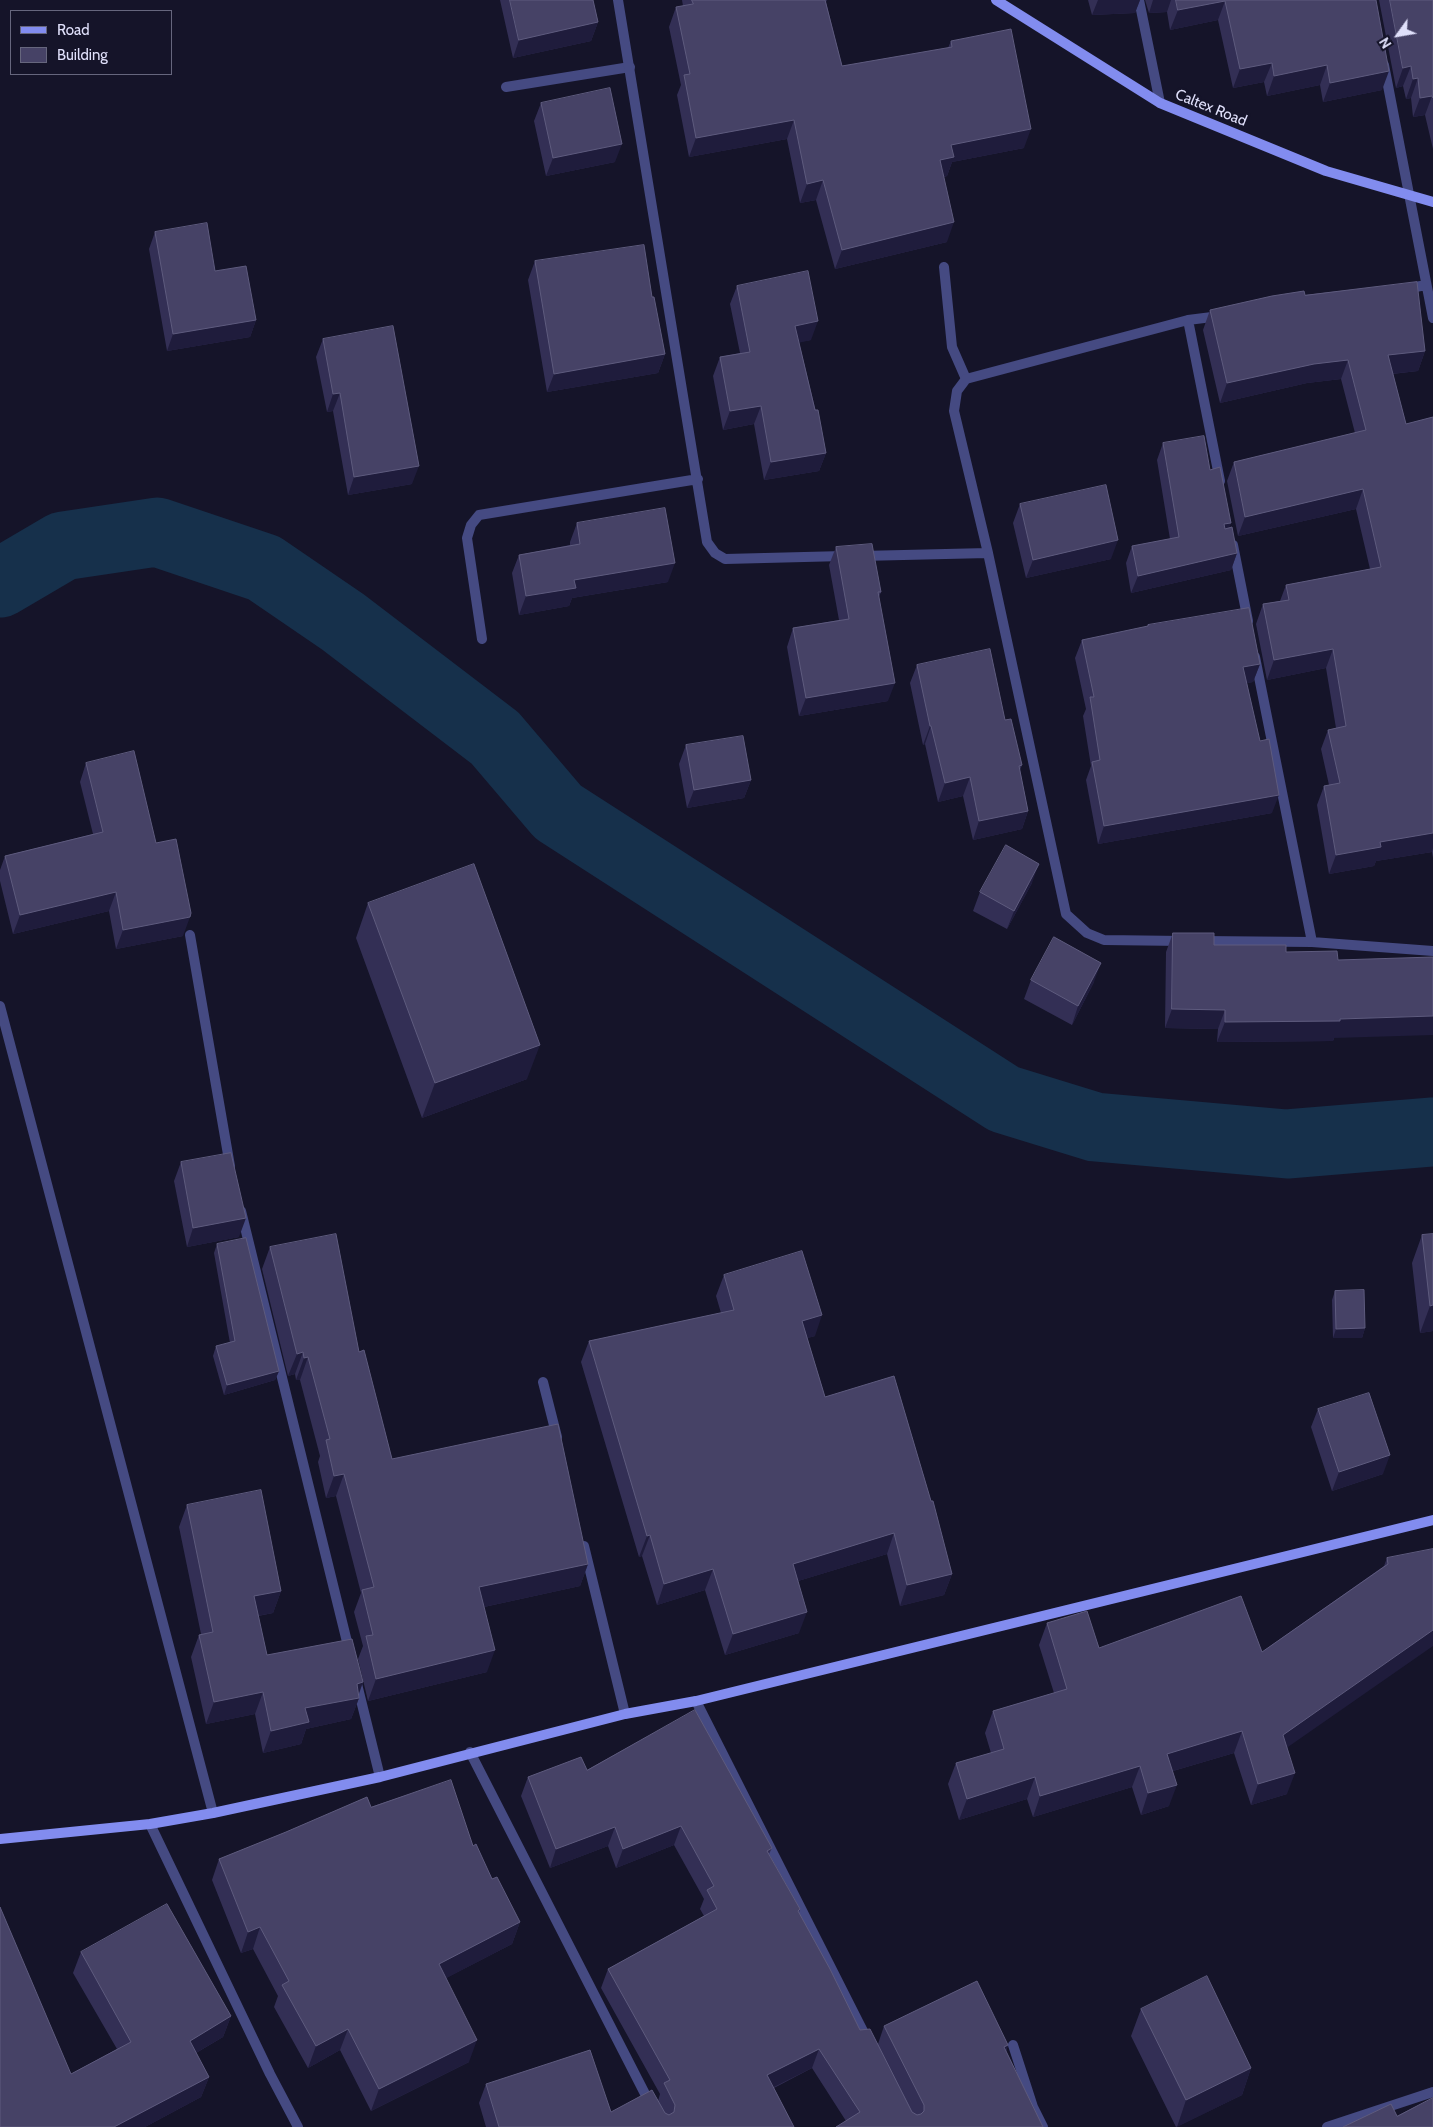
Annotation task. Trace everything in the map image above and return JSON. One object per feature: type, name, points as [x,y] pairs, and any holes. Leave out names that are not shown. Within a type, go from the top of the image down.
[{"type":"street","points":[[618,0],[707,542],[715,553],[725,559],[988,553]]},
{"type":"street","name":"Caltex Road","points":[[996,0],[1160,103],[1326,171],[1433,202]]},
{"type":"street","points":[[1139,0],[1160,103]]},
{"type":"street","points":[[1383,59],[1433,318]]},
{"type":"street","points":[[506,87],[630,67]]},
{"type":"street","points":[[944,266],[952,347],[966,379]]},
{"type":"street","points":[[1398,290],[1426,285]]},
{"type":"street","points":[[1226,315],[1188,320],[966,379],[957,391],[954,411],[988,553],[1066,914],[1087,933],[1104,940],[1312,942],[1433,951]]},
{"type":"street","points":[[1188,320],[1223,495]]},
{"type":"street","points":[[482,639],[467,538],[471,525],[479,515],[698,479]]},
{"type":"street","points":[[1231,534],[1250,631]]},
{"type":"street","points":[[1254,651],[1312,942]]},
{"type":"street","points":[[190,935],[232,1174]]},
{"type":"street","points":[[0,1006],[213,1813]]},
{"type":"street","points":[[239,1202],[380,1777]]},
{"type":"street","points":[[543,1382],[560,1450]]},
{"type":"street","points":[[0,1838],[150,1824],[213,1813],[380,1777],[470,1752],[625,1714],[696,1701],[1433,1520]]},
{"type":"street","points":[[581,1535],[625,1714]]},
{"type":"street","points":[[696,1701],[871,2047]]},
{"type":"street","points":[[470,1752],[662,2127]]},
{"type":"street","points":[[150,1824],[270,2074],[298,2127]]},
{"type":"street","points":[[1013,2045],[1033,2107],[1044,2127]]},
{"type":"street","points":[[1327,2127],[1433,2092]]},
{"type":"building","points":[[510,0],[593,0],[598,22],[519,40]]},
{"type":"building","points":[[692,0],[825,0],[842,66],[952,47],[951,41],[1011,29],[1031,129],[951,145],[954,157],[940,160],[954,222],[842,250],[823,180],[807,184],[794,120],[696,138],[684,75],[690,74],[676,7],[693,4]]},
{"type":"building","points":[[1176,0],[1376,0],[1389,71],[1330,83],[1327,65],[1274,76],[1272,63],[1240,69],[1225,1],[1178,10]]},
{"type":"building","points":[[1390,0],[1433,0],[1433,98],[1432,96],[1420,98],[1418,78],[1413,79],[1411,66],[1403,68]]},
{"type":"building","points":[[610,88],[622,144],[553,158],[541,103]]},
{"type":"building","points":[[207,223],[215,271],[246,266],[256,320],[173,334],[155,232]]},
{"type":"building","points":[[644,245],[652,297],[654,297],[665,354],[554,374],[535,261]]},
{"type":"building","points":[[808,271],[818,321],[795,326],[815,410],[818,410],[826,453],[771,462],[761,406],[730,411],[720,357],[750,352],[737,286]]},
{"type":"building","points":[[1417,282],[1425,351],[1388,355],[1406,424],[1433,417],[1433,833],[1380,842],[1381,847],[1336,855],[1324,786],[1340,783],[1328,730],[1346,726],[1333,649],[1274,660],[1263,604],[1289,600],[1286,585],[1381,567],[1363,489],[1245,517],[1234,462],[1366,430],[1348,360],[1314,364],[1227,383],[1210,310],[1304,291],[1305,295]]},
{"type":"building","points":[[393,326],[419,466],[354,477],[340,393],[333,394],[323,339]]},
{"type":"building","points":[[1204,436],[1210,470],[1220,467],[1231,523],[1224,524],[1225,529],[1232,527],[1237,553],[1138,576],[1132,546],[1179,537],[1163,443]]},
{"type":"building","points":[[1106,485],[1118,540],[1033,560],[1020,504]]},
{"type":"building","points":[[665,508],[675,563],[574,580],[576,588],[526,596],[519,555],[580,544],[577,523]]},
{"type":"building","points":[[872,544],[881,592],[878,592],[895,683],[806,698],[793,628],[849,619],[836,547]]},
{"type":"building","points":[[1249,608],[1260,664],[1243,667],[1260,741],[1269,739],[1279,795],[1104,826],[1092,762],[1100,760],[1090,697],[1094,697],[1082,640],[1148,625]]},
{"type":"building","points":[[990,649],[1005,720],[1011,719],[1022,765],[1019,766],[1028,811],[979,821],[970,777],[945,783],[917,665]]},
{"type":"building","points":[[743,736],[751,780],[694,790],[686,745]]},
{"type":"building","points":[[134,751],[156,843],[176,839],[191,913],[190,917],[123,930],[116,892],[20,915],[5,856],[103,832],[86,763]]},
{"type":"building","points":[[1006,845],[1039,864],[1014,911],[980,892]]},
{"type":"building","points":[[474,864],[540,1045],[435,1083],[368,903]]},
{"type":"building","points":[[1173,933],[1214,933],[1214,945],[1286,945],[1286,952],[1337,951],[1338,960],[1433,957],[1433,1016],[1340,1019],[1340,1021],[1225,1022],[1225,1010],[1172,1009]]},
{"type":"building","points":[[1054,937],[1101,963],[1078,1006],[1031,980]]},
{"type":"building","points":[[231,1153],[246,1218],[193,1228],[181,1162]]},
{"type":"building","points":[[336,1234],[359,1352],[364,1350],[392,1459],[558,1424],[588,1564],[479,1587],[495,1650],[376,1679],[366,1636],[373,1635],[362,1590],[374,1587],[344,1474],[334,1476],[326,1440],[330,1439],[308,1357],[304,1358],[303,1352],[297,1354],[270,1247]]},
{"type":"building","points":[[1433,1234],[1433,1305],[1430,1306],[1422,1235]]},
{"type":"building","points":[[246,1238],[279,1371],[227,1385],[216,1346],[235,1341],[217,1244]]},
{"type":"building","points":[[802,1251],[822,1315],[802,1321],[825,1397],[894,1376],[931,1501],[933,1501],[952,1574],[907,1585],[894,1533],[793,1564],[807,1612],[733,1634],[713,1569],[664,1584],[650,1535],[647,1536],[589,1341],[734,1310],[724,1275]]},
{"type":"building","points":[[1364,1290],[1365,1328],[1336,1329],[1335,1291]]},
{"type":"building","points":[[1369,1393],[1390,1455],[1339,1472],[1318,1409]]},
{"type":"building","points":[[261,1490],[281,1591],[254,1596],[267,1655],[352,1639],[363,1682],[357,1684],[359,1698],[305,1708],[309,1722],[271,1731],[263,1692],[214,1702],[199,1635],[213,1632],[187,1505]]},
{"type":"building","points":[[1433,1549],[1433,1630],[1283,1735],[1295,1773],[1258,1784],[1242,1731],[1167,1754],[1177,1785],[1148,1793],[1140,1766],[1040,1796],[1035,1777],[967,1799],[956,1763],[1004,1749],[993,1711],[1067,1689],[1047,1623],[1087,1611],[1099,1648],[1241,1596],[1262,1652],[1388,1564],[1387,1558]]},
{"type":"building","points":[[695,1710],[772,1848],[767,1851],[800,1909],[798,1911],[830,1969],[860,2030],[870,2029],[912,2112],[917,2115],[921,2114],[924,2111],[924,2105],[884,2026],[977,1981],[1008,2045],[1004,2047],[1043,2127],[836,2127],[860,2112],[819,2049],[767,2075],[794,2127],[499,2127],[486,2084],[590,2050],[611,2112],[652,2090],[665,2113],[669,2115],[674,2112],[675,2105],[664,2083],[670,2080],[608,1969],[717,1909],[707,1890],[714,1886],[681,1826],[623,1849],[615,1827],[556,1849],[528,1777],[581,1757],[587,1770]]},
{"type":"building","points":[[451,1780],[473,1846],[476,1844],[492,1879],[497,1877],[520,1922],[439,1964],[477,2040],[379,2089],[348,2029],[316,2046],[282,1985],[289,1981],[260,1927],[248,1932],[219,1859],[367,1797],[371,1807]]},
{"type":"building","points":[[167,1904],[231,2016],[190,2041],[209,2077],[114,2127],[0,2127],[0,1907],[71,2074],[131,2042],[81,1952]]},
{"type":"building","points":[[1207,1976],[1251,2068],[1186,2100],[1141,2009]]},
{"type":"building","points":[[1433,2098],[1433,2127],[1343,2127],[1391,2104],[1397,2116]]},
{"type":"waterway","points":[[0,583],[63,546],[157,532],[264,568],[343,622],[495,738],[558,812],[1004,1099],[1095,1127],[1287,1144],[1433,1132]]}]
